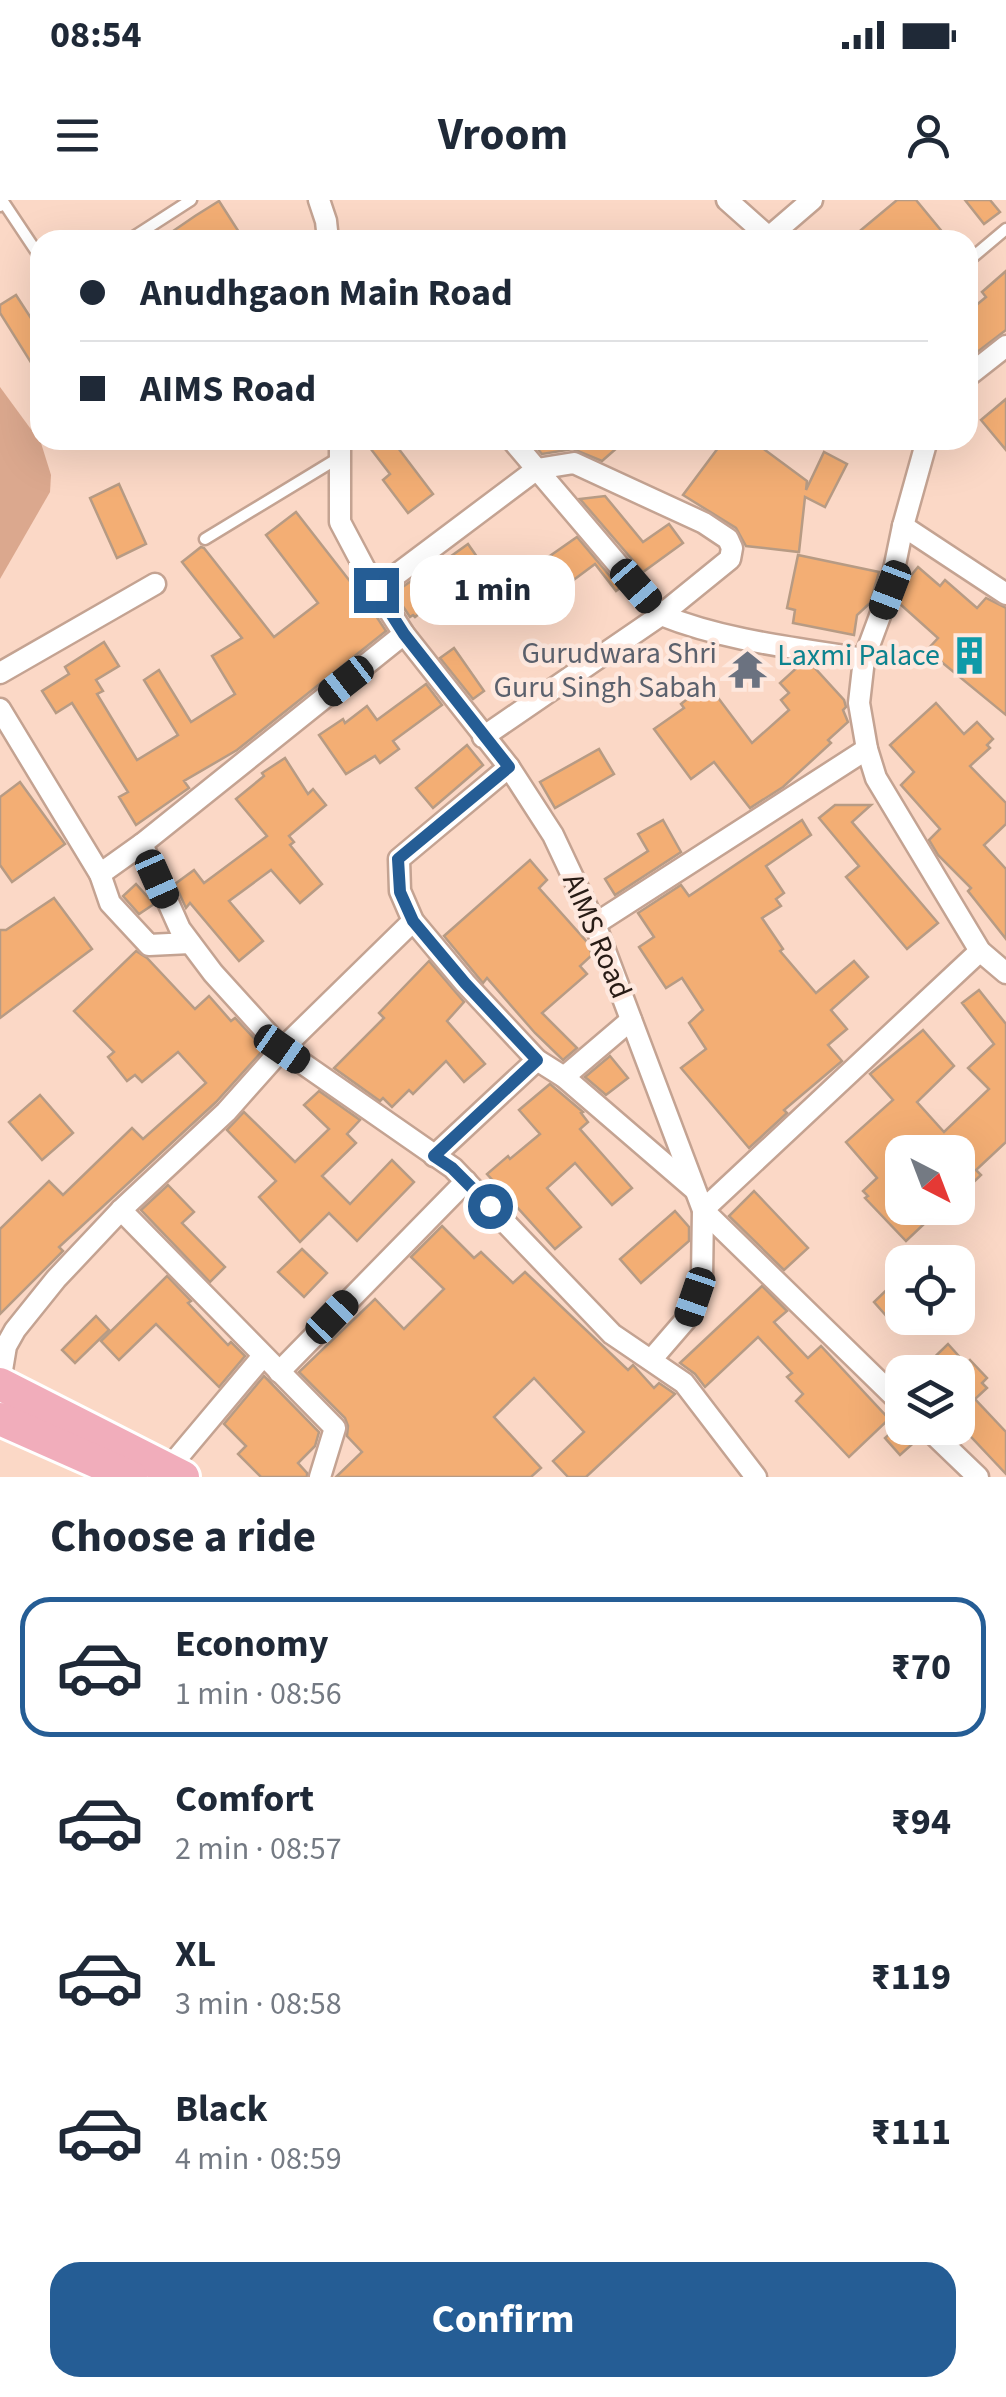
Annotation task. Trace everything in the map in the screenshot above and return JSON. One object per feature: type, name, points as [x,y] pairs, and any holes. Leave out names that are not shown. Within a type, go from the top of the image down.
[{"type":"main road","points":[[0,1383],[176,1473]]},
{"type":"main road","points":[[0,1419],[132,1477]]},
{"type":"street","points":[[319,200],[327,230]]},
{"type":"street","points":[[728,200],[761,230]]},
{"type":"street","points":[[779,230],[812,200]]},
{"type":"street","points":[[978,368],[1006,346]]},
{"type":"street","name":"AIMS Road","points":[[340,450],[340,522],[404,634],[509,767],[553,835],[595,924],[699,1200],[885,1387]]},
{"type":"street","points":[[521,450],[662,615],[693,628],[744,640],[864,660]]},
{"type":"street","points":[[924,450],[890,590],[864,660],[859,703],[866,749],[876,778],[980,951],[1006,973]]},
{"type":"street","points":[[376,590],[537,469],[574,464],[704,523],[728,539],[732,548],[730,559],[662,615],[483,737]]},
{"type":"street","points":[[903,526],[1006,594]]},
{"type":"street","points":[[0,673],[155,584]]},
{"type":"street","points":[[100,874],[404,634]]},
{"type":"street","points":[[0,709],[100,874],[110,903],[150,945],[190,943]]},
{"type":"street","points":[[595,924],[866,749]]},
{"type":"street","points":[[509,767],[398,859],[400,892],[413,921],[537,1060],[564,1077],[699,1200],[702,1278],[688,1316],[651,1360]]},
{"type":"street","points":[[142,844],[180,929],[213,973],[282,1049],[452,1168],[612,1334],[684,1383],[756,1477]]},
{"type":"street","points":[[0,1383],[6,1346],[56,1279],[120,1210],[226,1112],[282,1049],[413,921]]},
{"type":"street","points":[[699,1200],[980,951]]},
{"type":"street","points":[[564,1077],[631,1020]]},
{"type":"street","points":[[434,1156],[537,1060]]},
{"type":"street","points":[[279,1372],[466,1181]]},
{"type":"street","points":[[120,1210],[335,1428],[320,1477]]},
{"type":"street","points":[[176,1473],[263,1356]]},
{"type":"street","points":[[945,1445],[978,1477]]},
{"type":"lane","points":[[144,230],[190,200]]},
{"type":"lane","points":[[2,203],[30,243]]},
{"type":"lane","points":[[978,253],[1006,229]]},
{"type":"lane","points":[[206,539],[339,450]]},
{"type":"shaded area","points":[[0,387],[30,428],[30,450],[43,450],[51,475],[50,492],[0,579]]},
{"type":"building","points":[[897,200],[916,200],[941,230],[861,230]]},
{"type":"building","points":[[965,200],[990,200],[1000,212],[984,224]]},
{"type":"building","points":[[219,201],[238,230],[175,230]]},
{"type":"building","points":[[1006,271],[1006,330],[978,351],[978,304],[986,297],[982,292]]},
{"type":"building","points":[[16,295],[30,317],[30,361],[0,313],[0,305]]},
{"type":"building","points":[[1006,399],[1006,450],[981,420]]},
{"type":"building","points":[[372,450],[400,450],[433,494],[408,513],[383,480],[390,474]]},
{"type":"building","points":[[575,450],[615,450],[602,461]]},
{"type":"building","points":[[717,450],[765,450],[807,481],[806,490],[824,452],[847,464],[825,507],[805,497],[799,552],[746,546],[736,528],[683,495]]},
{"type":"building","points":[[119,484],[146,544],[117,558],[90,498]]},
{"type":"building","points":[[605,496],[643,542],[669,524],[683,543],[643,572],[580,499]]},
{"type":"building","points":[[296,512],[386,631],[237,750],[184,781],[189,788],[136,825],[119,797],[128,792],[72,703],[56,713],[42,691],[69,674],[65,667],[104,642],[119,666],[96,680],[103,691],[97,694],[137,760],[178,735],[144,680],[159,670],[191,722],[235,694],[212,656],[242,638],[182,562],[204,548],[274,637],[318,603],[266,535]]},
{"type":"building","points":[[577,537],[620,588],[616,591],[595,564],[544,602],[524,574]]},
{"type":"building","points":[[468,544],[482,564],[410,617],[394,593]]},
{"type":"building","points":[[798,555],[879,572],[870,603],[857,615],[854,635],[793,623],[795,610],[787,608]]},
{"type":"building","name":"Laxmi Palace","points":[[918,567],[940,586],[945,580],[977,608],[986,598],[1006,608],[1006,715],[927,650],[938,638],[899,603],[906,578]]},
{"type":"building","points":[[454,648],[484,691],[473,699],[440,658]]},
{"type":"building","points":[[802,663],[812,665],[844,700],[848,722],[783,787],[750,808],[714,762],[691,779],[654,729],[684,708],[681,704],[707,683],[752,743],[789,710],[781,700],[789,693],[780,683]]},
{"type":"building","points":[[426,684],[442,705],[393,741],[399,749],[380,763],[375,756],[346,774],[319,735],[343,719],[345,723],[367,706],[377,720]]},
{"type":"building","points":[[936,703],[964,734],[977,722],[993,739],[987,745],[990,748],[970,766],[1006,803],[1006,824],[984,845],[1006,869],[1006,939],[968,891],[971,888],[938,855],[929,840],[940,829],[901,785],[914,772],[890,745]]},
{"type":"building","points":[[467,745],[483,765],[433,808],[416,788]]},
{"type":"building","points":[[599,749],[614,774],[555,808],[540,782]]},
{"type":"building","points":[[285,758],[308,794],[313,789],[326,805],[289,836],[294,842],[290,845],[322,884],[300,903],[271,870],[229,901],[263,941],[239,961],[190,903],[186,908],[175,884],[194,870],[204,883],[267,836],[236,799],[264,776],[262,773]]},
{"type":"building","points":[[20,782],[65,844],[12,882],[0,865],[0,797]]},
{"type":"building","points":[[835,805],[871,805],[852,822],[938,923],[907,949],[846,877],[859,866],[819,818]]},
{"type":"building","points":[[663,820],[681,852],[615,895],[605,879],[648,851],[638,834]]},
{"type":"building","points":[[802,820],[811,835],[766,866],[784,893],[776,899],[781,906],[762,918],[783,949],[780,951],[816,993],[854,961],[868,977],[831,1010],[847,1029],[828,1045],[842,1061],[784,1110],[787,1113],[749,1148],[681,1068],[706,1049],[689,1023],[703,1010],[682,978],[666,988],[639,947],[654,937],[638,913],[681,885],[689,896]]},
{"type":"building","points":[[530,860],[547,880],[539,888],[587,942],[592,955],[580,966],[587,974],[542,1013],[577,1048],[563,1060],[487,978],[483,983],[444,936]]},
{"type":"building","points":[[136,884],[154,904],[139,914],[123,896]]},
{"type":"building","points":[[54,898],[92,949],[0,1018],[0,930],[6,930]]},
{"type":"building","points":[[136,951],[195,1009],[209,996],[264,1049],[216,1102],[59,1247],[63,1251],[0,1314],[0,1229],[49,1181],[63,1195],[132,1128],[143,1139],[206,1083],[178,1052],[142,1082],[135,1075],[127,1081],[108,1057],[114,1052],[74,1011]]},
{"type":"building","points":[[429,961],[464,1002],[447,1021],[485,1064],[464,1082],[446,1061],[413,1094],[409,1090],[392,1107],[334,1068],[384,1018],[379,1013]]},
{"type":"building","points":[[979,990],[1006,1024],[1006,1142],[976,1170],[981,1175],[975,1181],[975,1135],[885,1135],[885,1219],[863,1191],[877,1178],[846,1142],[893,1100],[870,1074],[923,1030],[954,1066],[917,1102],[944,1132],[989,1089],[968,1068],[994,1044],[962,1003]]},
{"type":"building","points":[[610,1056],[628,1078],[606,1095],[585,1077]]},
{"type":"building","points":[[550,1084],[583,1112],[588,1122],[580,1129],[632,1188],[612,1205],[575,1163],[547,1188],[581,1227],[555,1249],[487,1174],[540,1134],[519,1110]]},
{"type":"building","points":[[319,1091],[360,1120],[347,1134],[356,1143],[322,1176],[350,1204],[392,1160],[414,1182],[357,1241],[329,1213],[300,1242],[259,1197],[276,1181],[227,1130],[244,1112],[295,1162],[329,1129],[304,1105]]},
{"type":"building","points":[[40,1095],[73,1133],[42,1160],[9,1122]]},
{"type":"building","points":[[168,1185],[194,1212],[182,1223],[225,1267],[210,1282],[141,1210]]},
{"type":"building","points":[[754,1191],[808,1248],[784,1270],[729,1216]]},
{"type":"building","points":[[675,1211],[689,1227],[689,1241],[641,1283],[620,1259]]},
{"type":"building","points":[[891,1225],[923,1225],[906,1241]]},
{"type":"building","points":[[442,1226],[474,1258],[481,1252],[513,1283],[525,1272],[628,1370],[633,1365],[654,1388],[659,1383],[675,1394],[586,1477],[568,1477],[553,1461],[584,1432],[534,1378],[494,1417],[541,1468],[531,1477],[336,1477],[362,1452],[347,1436],[345,1418],[299,1372],[375,1299],[404,1329],[444,1289],[411,1257]]},
{"type":"building","points":[[302,1249],[327,1273],[304,1297],[278,1272]]},
{"type":"building","points":[[167,1276],[228,1345],[231,1342],[245,1356],[219,1387],[156,1324],[119,1360],[101,1341]]},
{"type":"building","points":[[762,1286],[787,1311],[774,1322],[808,1358],[821,1346],[885,1415],[885,1423],[849,1457],[796,1401],[803,1394],[787,1377],[792,1373],[758,1337],[705,1387],[680,1363]]},
{"type":"building","points":[[885,1291],[885,1314],[874,1302]]},
{"type":"building","points":[[96,1316],[109,1330],[75,1363],[62,1350]]},
{"type":"building","points":[[948,1344],[958,1355],[937,1355]]},
{"type":"building","points":[[975,1365],[987,1378],[982,1383],[987,1388],[975,1399]]},
{"type":"building","points":[[264,1376],[319,1432],[315,1446],[298,1463],[307,1477],[261,1477],[238,1454],[246,1446],[224,1424]]},
{"type":"building","points":[[975,1399],[1006,1432],[1006,1474],[975,1441]]},
{"type":"building","points":[[891,1445],[911,1445],[900,1455]]},
{"type":"place","name":"Laxmi Palace","points":[[970,655]]},
{"type":"place","name":"Gurudwara Shri Guru Singh Sabah","points":[[747,670]]},
{"type":"route","points":[[376,590],[404,634],[509,767],[398,859],[400,892],[413,921],[537,1060],[434,1156],[452,1168],[490,1206]]}]
